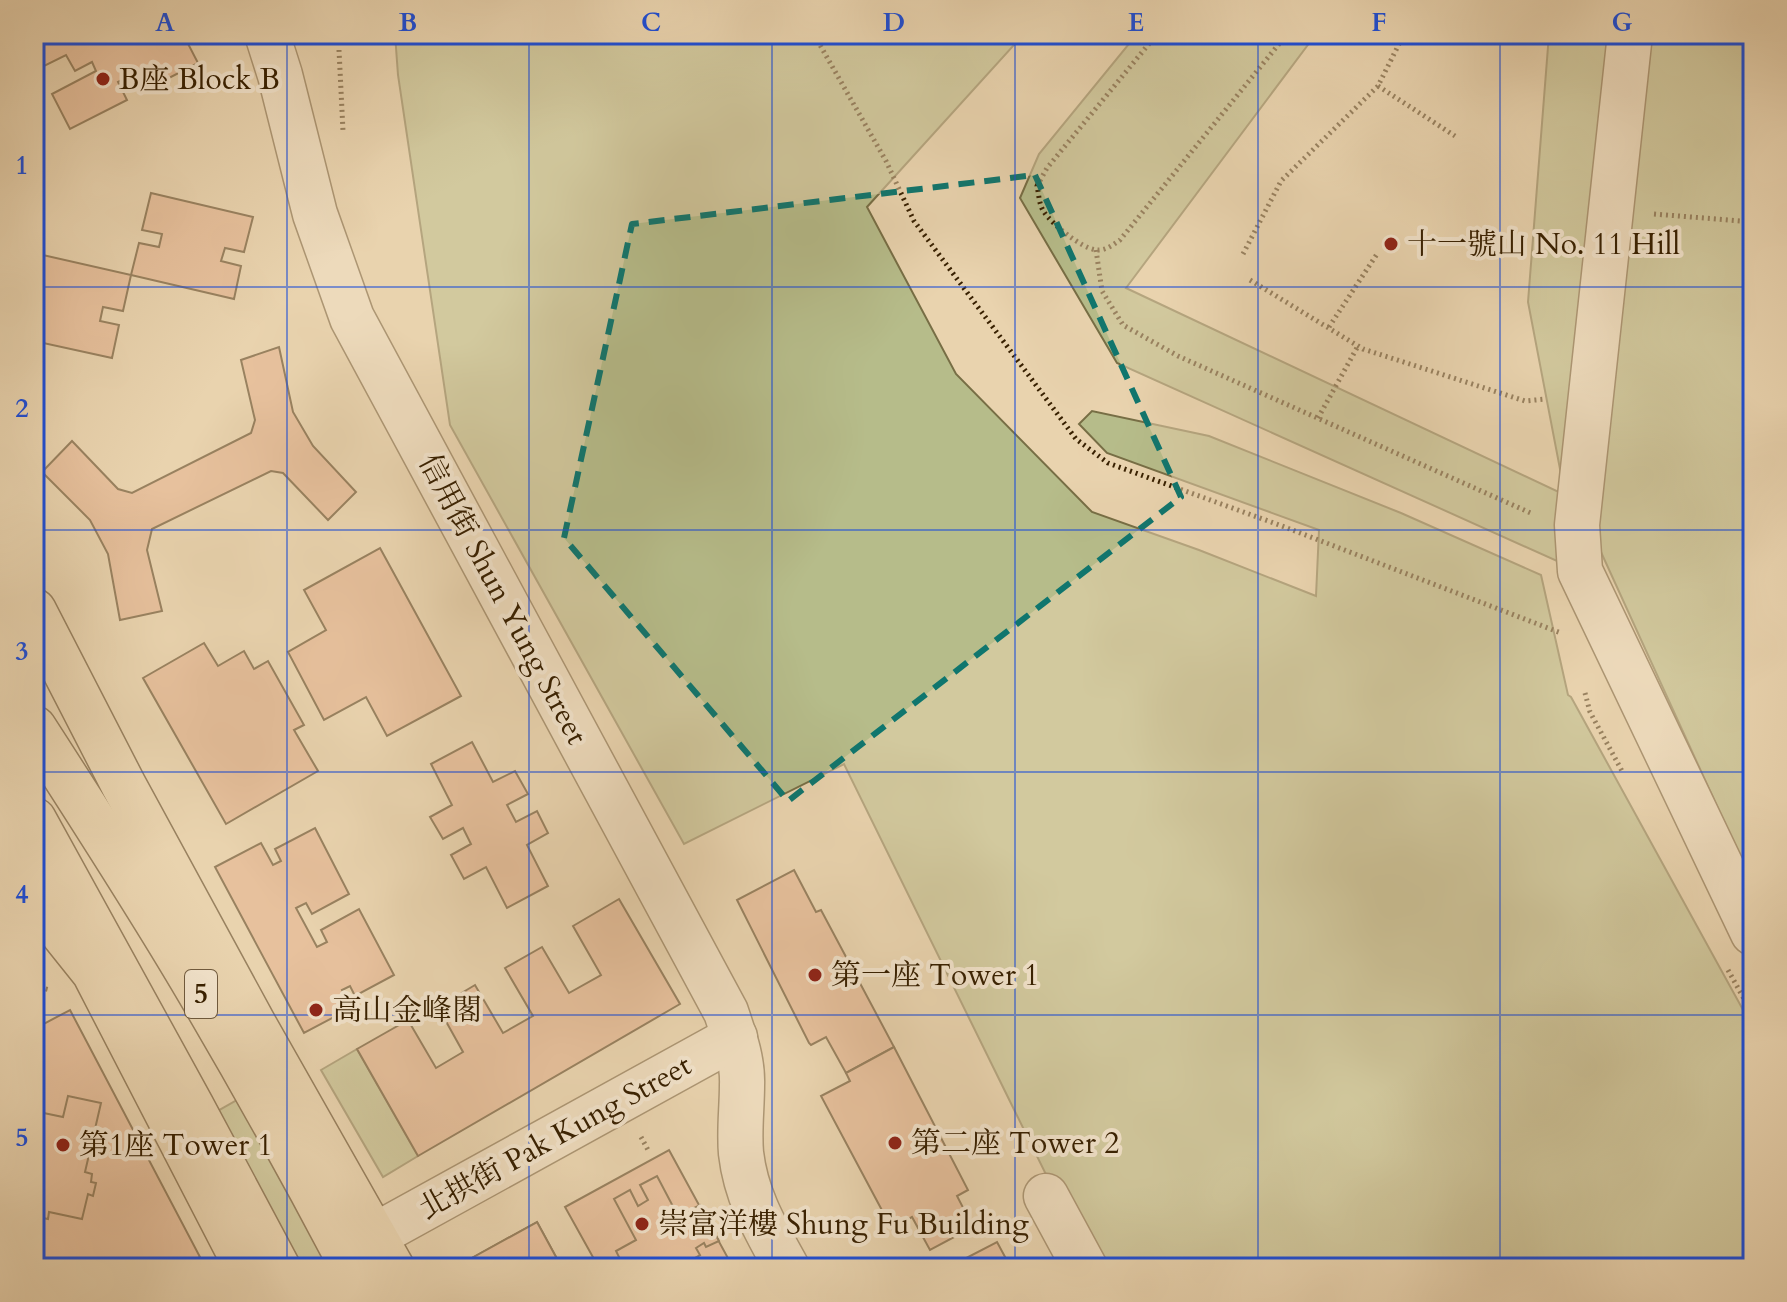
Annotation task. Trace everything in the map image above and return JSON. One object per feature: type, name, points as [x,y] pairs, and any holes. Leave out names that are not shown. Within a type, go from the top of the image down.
[{"type":"main road","points":[[34,611],[373,1257]]},
{"type":"main road","name":"5","points":[[34,728],[197,987],[300,1169],[373,1257]]},
{"type":"main road","name":"5","points":[[34,820],[278,1268]]},
{"type":"main road","points":[[34,897],[94,972],[247,1268]]},
{"type":"street","name":"信用街 Shun Yung Street","points":[[267,34],[315,214],[352,318],[726,1012],[735,1037],[742,1082],[742,1155],[753,1206],[787,1268]]},
{"type":"street","points":[[1630,34],[1577,525],[1580,571],[1753,933]]},
{"type":"street","name":"北拱街 Pak Kung Street","points":[[373,1257],[735,1037]]},
{"type":"street","points":[[1046,1196],[1085,1268]]},
{"type":"path","points":[[817,34],[820,45],[886,161],[914,221],[1076,439],[1108,463],[1569,635]]},
{"type":"path","points":[[1157,34],[1047,168],[1037,186],[1041,209],[1057,227],[1096,250],[1120,240],[1287,34]]},
{"type":"path","points":[[1243,254],[1281,181],[1378,86],[1404,34]]},
{"type":"path","points":[[1378,86],[1455,136]]},
{"type":"path","points":[[1611,210],[1753,222]]},
{"type":"path","points":[[1096,250],[1102,291],[1123,325],[1178,356],[1542,518]]},
{"type":"path","points":[[1329,327],[1377,254]]},
{"type":"path","points":[[1250,280],[1358,346],[1525,401],[1553,398]]},
{"type":"path","points":[[1317,418],[1358,346]]},
{"type":"highlighted area","points":[[1035,175],[1181,497],[788,801],[564,538],[632,224]]},
{"type":"green space","points":[[395,34],[1024,34],[867,207],[956,374],[1092,512],[1316,596],[1319,530],[1107,453],[1079,424],[1092,411],[1209,436],[1401,513],[1541,575],[1568,695],[1753,1028],[1753,1268],[1092,1268],[844,764],[684,844],[450,425],[398,75]]},
{"type":"green space","points":[[1137,34],[1316,34],[1126,288],[1565,495],[1528,302],[1549,34],[1621,34],[1566,495],[1569,497],[1557,545],[1557,561],[1117,363],[1020,198],[1039,154]]},
{"type":"green space","points":[[1650,34],[1753,34],[1753,885],[1590,528]]},
{"type":"green space","points":[[357,1049],[418,1156],[383,1177],[321,1070]]},
{"type":"green space","points":[[253,1091],[348,1268],[300,1268],[216,1112]]},
{"type":"building","name":"B座 Block B","points":[[34,34],[126,34],[127,37],[147,34],[151,43],[169,34],[183,34],[198,63],[140,93],[131,75],[118,82],[127,100],[70,129],[52,94],[96,71],[92,62],[75,71],[66,55],[34,71]]},
{"type":"building","points":[[151,193],[253,217],[244,252],[225,248],[221,261],[241,266],[234,299],[131,275],[139,243],[159,247],[162,234],[142,230]]},
{"type":"building","points":[[34,253],[131,275],[123,311],[103,307],[100,321],[119,325],[112,358],[34,341],[34,306],[37,306],[41,294],[34,292]]},
{"type":"building","points":[[279,347],[293,412],[313,446],[356,492],[328,520],[283,473],[271,471],[152,529],[147,550],[162,611],[120,620],[108,554],[90,520],[42,472],[72,441],[118,489],[132,493],[251,433],[255,420],[241,360]]},
{"type":"building","points":[[380,548],[461,696],[387,736],[366,697],[324,720],[288,652],[326,630],[304,590]]},
{"type":"building","points":[[204,643],[218,666],[244,651],[254,669],[268,661],[304,725],[294,730],[318,771],[226,824],[143,678]]},
{"type":"building","points":[[472,742],[493,782],[515,771],[528,794],[507,805],[516,822],[537,811],[548,833],[527,845],[548,886],[507,908],[486,867],[464,879],[451,855],[471,844],[463,828],[443,839],[430,817],[452,805],[431,764]]},
{"type":"building","points":[[315,828],[349,894],[312,914],[306,903],[296,908],[317,947],[327,942],[321,930],[359,909],[394,975],[355,996],[350,986],[342,990],[351,1008],[304,1033],[215,867],[261,843],[273,865],[281,861],[275,849]]},
{"type":"building","name":"第一座 Tower 1","points":[[794,870],[816,912],[821,910],[894,1047],[846,1073],[826,1037],[811,1045],[809,1043],[737,900]]},
{"type":"building","points":[[619,899],[680,1004],[418,1156],[357,1049],[408,1020],[436,1068],[463,1052],[438,1007],[475,985],[503,1033],[533,1016],[505,968],[542,947],[569,993],[601,975],[573,926]]},
{"type":"building","points":[[70,1010],[200,1257],[178,1268],[34,1268],[34,1029]]},
{"type":"building","name":"第二座 Tower 2","points":[[894,1047],[968,1190],[957,1196],[973,1227],[930,1250],[912,1217],[892,1229],[821,1096],[850,1081],[846,1073]]},
{"type":"building","name":"第1座 Tower 1","points":[[68,1096],[101,1103],[85,1172],[92,1174],[91,1182],[96,1183],[93,1196],[88,1194],[82,1219],[49,1212],[48,1219],[38,1217],[34,1222],[34,1111],[63,1117]]},
{"type":"building","name":"崇富洋樓 Shung Fu Building","points":[[669,1150],[729,1260],[713,1268],[599,1268],[565,1207]]},
{"type":"building","points":[[657,1176],[678,1216],[700,1205],[719,1241],[706,1247],[704,1243],[696,1248],[700,1255],[677,1268],[613,1268],[622,1263],[616,1251],[636,1240],[614,1199],[630,1190],[638,1206],[648,1200],[640,1185]]},
{"type":"building","points":[[537,1222],[562,1268],[464,1268],[461,1264]]},
{"type":"building","points":[[537,1222],[562,1268],[454,1268],[461,1264]]},
{"type":"building","points":[[997,1242],[1011,1268],[947,1268]]},
{"type":"place","name":"B座 Block B","points":[[103,79]]},
{"type":"place","name":"十一號山 No. 11 Hill","points":[[1391,244]]},
{"type":"place","name":"第一座 Tower 1","points":[[815,975]]},
{"type":"place","name":"高山金峰閣","points":[[316,1010]]},
{"type":"place","name":"第二座 Tower 2","points":[[895,1143]]},
{"type":"place","name":"第1座 Tower 1","points":[[63,1145]]},
{"type":"place","name":"崇富洋樓 Shung Fu Building","points":[[642,1224]]}]
